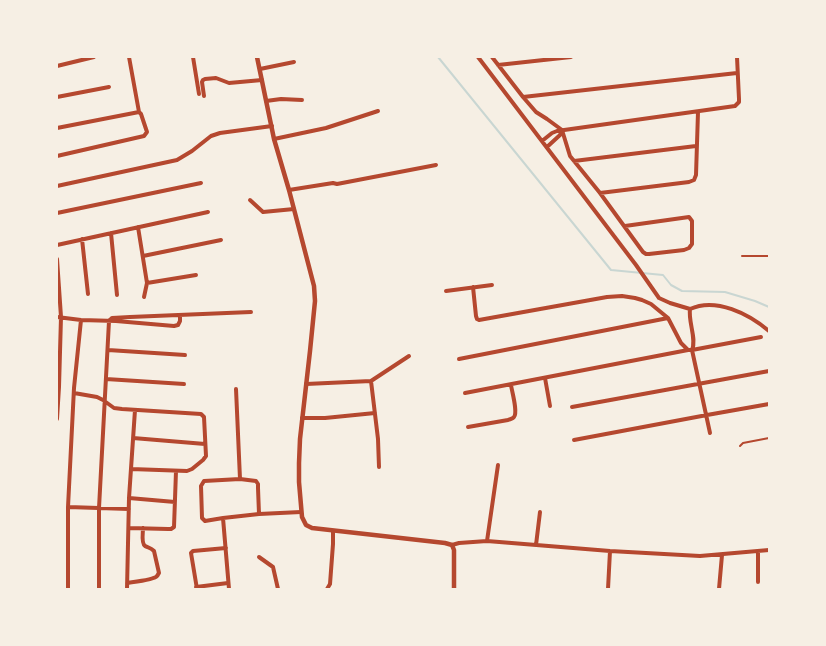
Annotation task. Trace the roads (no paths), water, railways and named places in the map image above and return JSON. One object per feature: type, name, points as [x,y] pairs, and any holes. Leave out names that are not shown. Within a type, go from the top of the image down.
[{"type":"street","points":[[57,66],[94,57]]},
{"type":"street","points":[[57,156],[144,136],[147,134],[147,130],[139,112],[129,57]]},
{"type":"street","points":[[193,57],[199,94]]},
{"type":"street","points":[[257,57],[274,139],[314,286],[315,301],[302,418],[299,463],[301,512],[304,521],[309,527],[452,545],[487,541],[610,551],[700,556],[769,550]]},
{"type":"street","points":[[478,57],[636,265],[659,298],[670,304],[690,310],[698,307],[727,307],[745,315],[769,331]]},
{"type":"street","points":[[492,57],[536,112],[562,130],[570,156],[600,193],[643,252],[646,254],[652,254],[684,250],[689,248],[692,244],[692,221],[691,218],[687,216],[625,226]]},
{"type":"street","points":[[498,65],[571,57]]},
{"type":"street","points":[[542,141],[552,133],[562,130],[698,112],[737,105],[739,99],[737,57]]},
{"type":"street","points":[[260,69],[294,62]]},
{"type":"street","points":[[523,97],[737,73]]},
{"type":"street","points":[[204,96],[202,82],[205,79],[216,78],[229,83],[262,80]]},
{"type":"street","points":[[57,97],[109,87]]},
{"type":"street","points":[[266,101],[281,98],[302,100]]},
{"type":"street","points":[[274,139],[326,128],[378,111]]},
{"type":"street","points":[[57,128],[139,112]]},
{"type":"street","points":[[600,193],[689,182],[694,180],[696,175],[698,112]]},
{"type":"street","points":[[57,186],[177,160],[192,151],[210,136],[220,133],[272,126]]},
{"type":"street","points":[[547,147],[560,135],[562,130]]},
{"type":"street","points":[[574,161],[696,146]]},
{"type":"street","points":[[289,190],[332,183],[337,184],[436,165]]},
{"type":"street","points":[[57,213],[201,183]]},
{"type":"street","points":[[250,200],[263,212],[294,209]]},
{"type":"street","points":[[57,245],[208,212]]},
{"type":"street","points":[[138,227],[147,282],[144,297]]},
{"type":"street","points":[[111,232],[117,295]]},
{"type":"street","points":[[82,239],[88,294]]},
{"type":"street","points":[[143,256],[221,240]]},
{"type":"street","points":[[57,259],[60,387],[57,419]]},
{"type":"street","points":[[147,282],[196,274]]},
{"type":"street","points":[[446,291],[492,285]]},
{"type":"street","points":[[473,287],[476,316],[479,320],[607,297],[622,296],[642,300],[651,304],[668,318],[680,343],[690,350],[710,433]]},
{"type":"street","points":[[690,310],[690,321],[694,344],[690,350]]},
{"type":"street","points":[[109,321],[116,318],[251,312]]},
{"type":"street","points":[[59,317],[80,320],[176,325],[180,321],[180,315]]},
{"type":"street","points":[[459,359],[668,318]]},
{"type":"street","points":[[68,589],[68,507],[74,393],[80,320]]},
{"type":"street","points":[[99,589],[99,508],[109,321]]},
{"type":"street","points":[[465,393],[761,337]]},
{"type":"street","points":[[108,350],[185,355]]},
{"type":"street","points":[[306,384],[371,381],[409,356]]},
{"type":"street","points":[[572,407],[769,371]]},
{"type":"street","points":[[544,378],[550,406]]},
{"type":"street","points":[[106,379],[184,384]]},
{"type":"street","points":[[371,381],[378,440],[379,467]]},
{"type":"street","points":[[468,427],[508,420],[514,416],[516,411],[511,385]]},
{"type":"street","points":[[236,389],[240,479]]},
{"type":"street","points":[[74,393],[97,397],[114,408],[202,415],[205,418],[206,456],[189,471],[131,469]]},
{"type":"street","points":[[574,440],[769,404]]},
{"type":"street","points":[[127,589],[129,498],[135,410]]},
{"type":"street","points":[[302,418],[325,418],[375,413]]},
{"type":"street","points":[[133,438],[205,444]]},
{"type":"street","points":[[487,541],[498,465]]},
{"type":"street","points":[[129,528],[173,528],[176,471]]},
{"type":"street","points":[[259,514],[257,482],[240,479],[206,480],[201,484],[201,516],[205,521],[259,514],[301,512]]},
{"type":"street","points":[[129,498],[175,502]]},
{"type":"street","points":[[68,507],[129,510]]},
{"type":"street","points":[[536,545],[540,512]]},
{"type":"street","points":[[224,518],[229,589]]},
{"type":"street","points":[[127,583],[152,578],[157,576],[159,573],[154,551],[152,548],[143,544],[143,528]]},
{"type":"street","points":[[327,589],[330,584],[333,531]]},
{"type":"street","points":[[452,545],[454,550],[454,589]]},
{"type":"street","points":[[226,548],[193,551],[192,553],[196,588],[228,583]]},
{"type":"street","points":[[608,589],[610,551]]},
{"type":"street","points":[[758,552],[758,582]]},
{"type":"street","points":[[719,589],[722,555]]},
{"type":"street","points":[[258,557],[273,567],[278,589]]},
{"type":"lane","points":[[742,256],[769,256]]},
{"type":"lane","points":[[740,446],[743,443],[769,438]]},
{"type":"waterway","points":[[438,57],[611,270],[663,275],[671,285],[682,291],[725,292],[769,307]]}]
